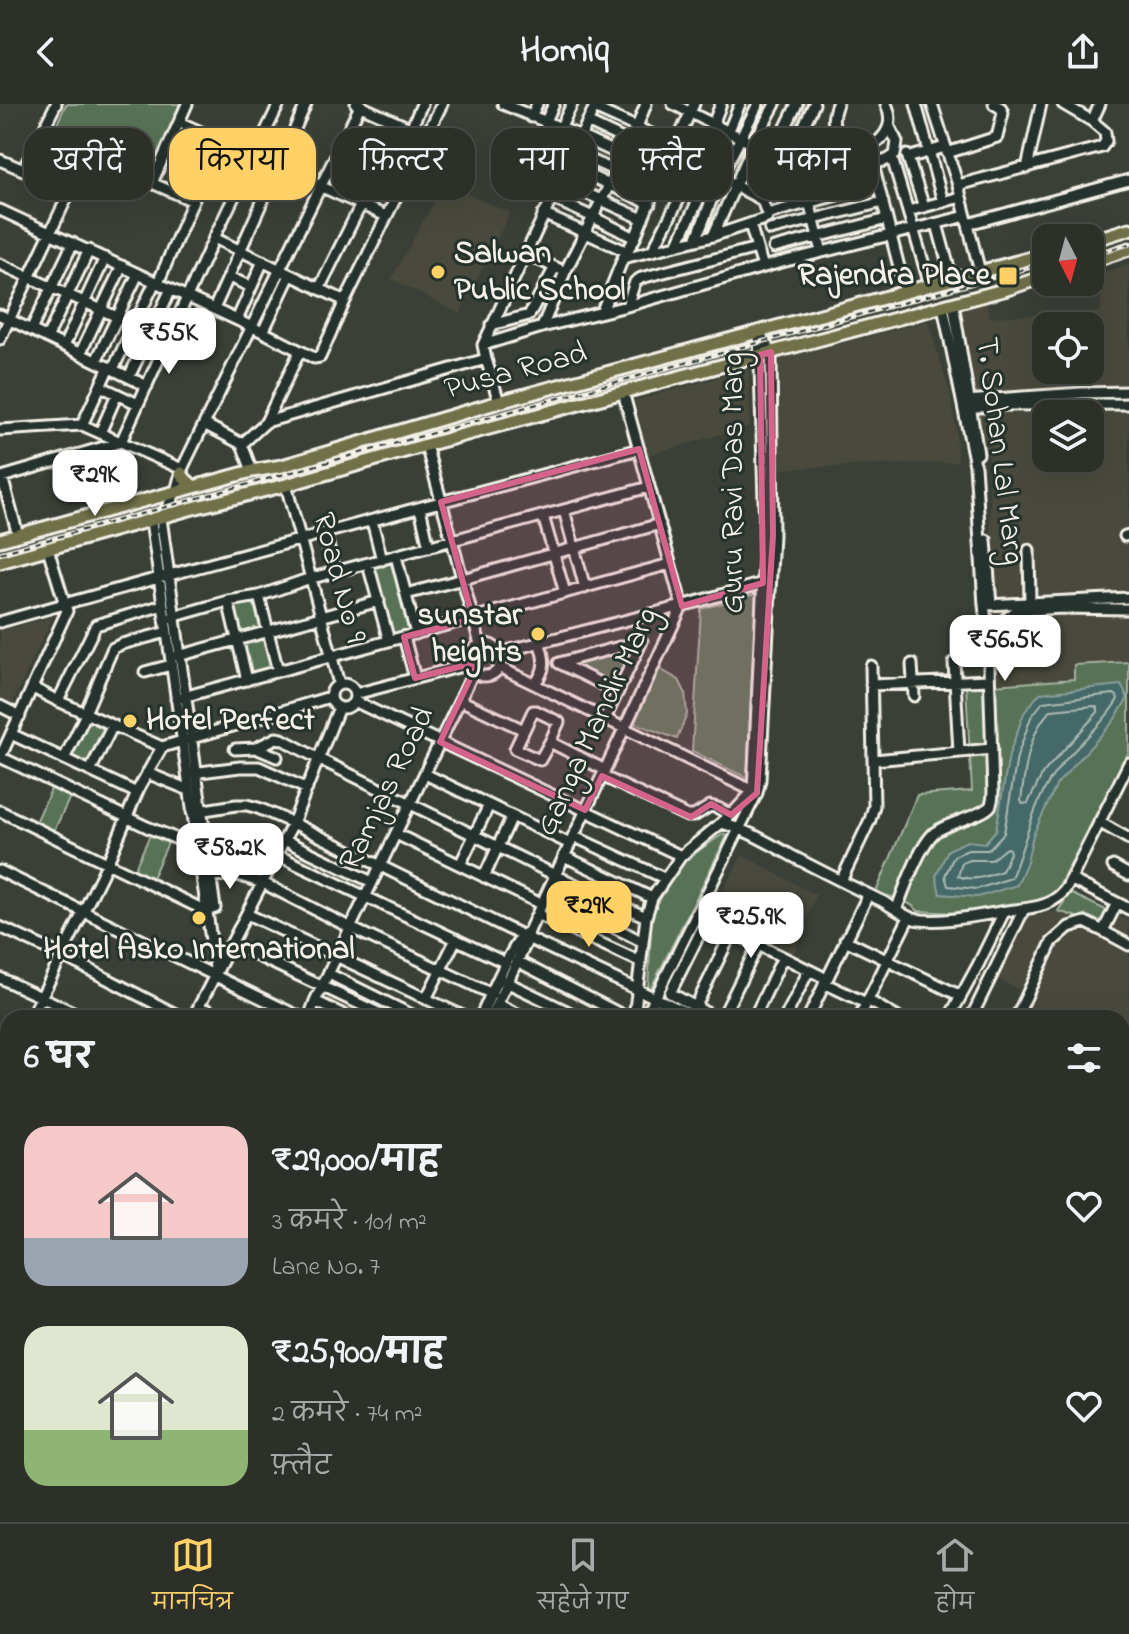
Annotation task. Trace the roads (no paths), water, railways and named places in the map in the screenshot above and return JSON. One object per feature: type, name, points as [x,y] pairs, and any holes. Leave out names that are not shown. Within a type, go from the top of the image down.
[{"type":"main road","points":[[1104,237],[1129,229]]},
{"type":"main road","points":[[1104,257],[1129,249]]},
{"type":"main road","name":"Pusa Road","points":[[0,540],[252,471],[282,466],[499,402],[1032,258]]},
{"type":"main road","name":"Pusa Road","points":[[0,562],[623,392],[760,358],[1032,281]]},
{"type":"main road","points":[[181,471],[194,487]]},
{"type":"street","points":[[45,128],[56,104]]},
{"type":"street","points":[[153,181],[187,104]]},
{"type":"street","points":[[268,128],[279,104]]},
{"type":"street","points":[[295,128],[306,104]]},
{"type":"street","points":[[385,116],[390,104]]},
{"type":"street","points":[[319,289],[361,205],[422,104]]},
{"type":"street","points":[[429,128],[442,104]]},
{"type":"street","points":[[503,104],[516,107],[558,128]]},
{"type":"street","points":[[531,117],[537,104]]},
{"type":"street","points":[[545,123],[554,104]]},
{"type":"street","points":[[560,128],[572,104]]},
{"type":"street","points":[[638,126],[646,104]]},
{"type":"street","points":[[673,104],[692,108],[720,128]]},
{"type":"street","points":[[711,128],[721,104]]},
{"type":"street","points":[[731,128],[740,104]]},
{"type":"street","points":[[732,151],[758,104]]},
{"type":"street","points":[[762,128],[775,104]]},
{"type":"street","points":[[786,128],[797,104]]},
{"type":"street","points":[[803,128],[814,104]]},
{"type":"street","points":[[834,128],[835,104]]},
{"type":"street","points":[[916,104],[943,202]]},
{"type":"street","points":[[932,104],[958,185],[980,272]]},
{"type":"street","points":[[924,207],[910,156],[997,137],[1003,113],[994,104]]},
{"type":"street","points":[[1027,168],[1041,104]]},
{"type":"street","points":[[958,185],[1102,147],[1107,137],[1105,132],[1063,104]]},
{"type":"street","points":[[1092,121],[1100,104]]},
{"type":"street","points":[[174,660],[156,520],[172,493],[359,105],[410,128]]},
{"type":"street","points":[[878,141],[885,135],[889,125],[889,105]]},
{"type":"street","points":[[584,128],[595,106],[642,128]]},
{"type":"street","points":[[683,128],[692,108]]},
{"type":"street","points":[[179,122],[192,128]]},
{"type":"street","points":[[587,122],[612,133]]},
{"type":"street","points":[[878,164],[892,158],[896,151],[897,142],[889,125]]},
{"type":"street","points":[[732,134],[748,142]]},
{"type":"street","points":[[713,236],[748,156]]},
{"type":"street","points":[[892,158],[930,285]]},
{"type":"street","points":[[0,160],[23,170]]},
{"type":"street","points":[[596,180],[650,204]]},
{"type":"street","points":[[483,345],[778,263],[1129,180]]},
{"type":"street","points":[[542,327],[565,272],[612,181]]},
{"type":"street","points":[[82,425],[156,282],[193,201],[153,183]]},
{"type":"street","points":[[732,184],[748,192]]},
{"type":"street","points":[[878,184],[905,291]]},
{"type":"street","points":[[316,186],[386,216]]},
{"type":"street","points":[[908,211],[961,197]]},
{"type":"street","points":[[596,198],[643,219]]},
{"type":"street","points":[[0,339],[5,317],[30,277],[65,200]]},
{"type":"street","points":[[121,442],[233,200]]},
{"type":"street","points":[[214,309],[263,200]]},
{"type":"street","points":[[0,210],[314,358],[320,357],[394,200]]},
{"type":"street","points":[[499,402],[483,345],[550,200]]},
{"type":"street","points":[[555,200],[635,238]]},
{"type":"street","points":[[602,311],[652,200]]},
{"type":"street","points":[[652,251],[679,200]]},
{"type":"street","points":[[677,245],[702,200]]},
{"type":"street","points":[[696,240],[708,200]]},
{"type":"street","points":[[759,200],[767,216],[778,263]]},
{"type":"street","points":[[808,200],[822,252]]},
{"type":"street","points":[[543,214],[586,232],[625,255],[713,236],[820,200]]},
{"type":"street","points":[[770,230],[883,202]]},
{"type":"street","points":[[774,248],[887,219]]},
{"type":"street","points":[[750,224],[763,267]]},
{"type":"street","points":[[937,224],[952,279]]},
{"type":"street","points":[[214,238],[345,301]]},
{"type":"street","points":[[31,330],[73,243]]},
{"type":"street","points":[[627,306],[635,282],[641,278],[757,248]]},
{"type":"street","points":[[47,338],[89,250]]},
{"type":"street","points":[[525,254],[565,272]]},
{"type":"street","points":[[64,346],[105,258]]},
{"type":"street","points":[[237,320],[263,261]]},
{"type":"street","points":[[0,264],[168,340]]},
{"type":"street","points":[[80,354],[122,266]]},
{"type":"street","points":[[491,325],[529,315],[555,267]]},
{"type":"street","points":[[96,361],[138,274]]},
{"type":"street","points":[[263,332],[290,275]]},
{"type":"street","points":[[229,277],[251,287]]},
{"type":"street","points":[[129,377],[171,289]]},
{"type":"street","name":"T. Sohan Lal Marg","points":[[897,908],[931,835],[944,826],[984,811],[992,804],[987,605],[975,465],[948,304]]},
{"type":"street","points":[[5,317],[147,386]]},
{"type":"street","name":"Guru Ravi Das Marg","points":[[755,792],[764,481],[759,333]]},
{"type":"street","points":[[242,444],[266,422],[300,351]]},
{"type":"street","name":"Guru Ravi Das Marg","points":[[650,1010],[740,828],[755,792],[761,765],[773,535],[760,358]]},
{"type":"street","points":[[266,422],[486,359]]},
{"type":"street","points":[[100,386],[138,404]]},
{"type":"street","name":"Ganga Mandir Marg","points":[[484,1010],[503,980],[547,893],[682,606],[623,392]]},
{"type":"street","points":[[967,405],[1082,393],[1129,392]]},
{"type":"street","points":[[1082,393],[1082,400]]},
{"type":"street","points":[[100,433],[117,394]]},
{"type":"street","points":[[1104,404],[1129,404]]},
{"type":"street","points":[[967,405],[1032,405]]},
{"type":"street","points":[[204,424],[242,444],[252,471]]},
{"type":"street","points":[[0,430],[82,425],[181,471]]},
{"type":"street","points":[[18,535],[1,474],[121,442]]},
{"type":"street","points":[[426,445],[480,644]]},
{"type":"street","points":[[0,622],[639,449]]},
{"type":"street","name":"Road No 9","points":[[286,485],[339,684]]},
{"type":"street","points":[[170,618],[649,487]]},
{"type":"street","points":[[420,508],[429,547]]},
{"type":"street","points":[[564,510],[585,588]]},
{"type":"street","points":[[543,516],[565,593]]},
{"type":"street","points":[[372,521],[382,560]]},
{"type":"street","points":[[406,594],[660,524]]},
{"type":"street","points":[[325,534],[335,572]]},
{"type":"street","points":[[48,549],[67,611],[0,757],[125,817],[201,846],[245,842],[277,855],[611,1010]]},
{"type":"street","points":[[1029,550],[1030,603]]},
{"type":"street","points":[[396,556],[416,634]]},
{"type":"street","points":[[368,564],[389,641]]},
{"type":"street","points":[[181,698],[670,564]]},
{"type":"street","points":[[164,576],[163,605],[170,618],[167,632],[192,773],[216,975]]},
{"type":"street","points":[[499,653],[763,583]]},
{"type":"street","points":[[259,596],[278,671]]},
{"type":"street","points":[[987,605],[1129,598]]},
{"type":"street","points":[[228,601],[247,680]]},
{"type":"street","points":[[145,672],[238,640],[379,601]]},
{"type":"street","points":[[58,701],[96,625],[163,605]]},
{"type":"street","points":[[988,636],[992,629],[1016,611],[1129,609]]},
{"type":"street","points":[[64,759],[113,648],[167,632]]},
{"type":"street","points":[[404,637],[415,678]]},
{"type":"street","points":[[605,719],[618,692],[642,641],[559,663],[618,692]]},
{"type":"street","points":[[534,684],[540,679],[545,665],[539,642]]},
{"type":"street","points":[[480,644],[493,646],[501,659],[499,667],[490,675],[481,675],[472,668],[415,678],[355,697],[350,706],[339,707],[333,704],[330,697],[333,688],[339,684],[349,685],[355,697],[440,742],[681,856]]},
{"type":"street","points":[[472,668],[471,652],[480,644]]},
{"type":"street","points":[[954,662],[959,752]]},
{"type":"street","points":[[912,664],[914,696]]},
{"type":"street","points":[[841,881],[874,806],[871,666]]},
{"type":"street","points":[[499,667],[755,792],[681,856],[652,898],[646,917],[635,1010]]},
{"type":"street","name":"Ramjas Road","points":[[312,1010],[460,700],[472,668]]},
{"type":"street","points":[[871,685],[989,680]]},
{"type":"street","points":[[33,688],[162,747],[330,697]]},
{"type":"street","points":[[460,700],[524,730]]},
{"type":"street","points":[[0,706],[20,716]]},
{"type":"street","points":[[197,1010],[293,823],[339,707]]},
{"type":"street","points":[[533,711],[559,722],[550,742],[540,760],[516,751],[515,747],[533,711]]},
{"type":"street","points":[[90,771],[113,725]]},
{"type":"street","points":[[11,734],[137,793]]},
{"type":"street","points":[[235,749],[256,748],[280,738],[646,917]]},
{"type":"street","points":[[550,742],[687,816],[694,816],[710,806],[731,815]]},
{"type":"street","points":[[36,1010],[108,862],[125,817],[162,747]]},
{"type":"street","points":[[256,748],[277,757]]},
{"type":"street","points":[[874,760],[992,749]]},
{"type":"street","points":[[192,773],[259,767],[307,789]]},
{"type":"street","points":[[721,823],[740,828],[909,917],[942,919],[1004,912],[1053,902],[1063,892],[1128,768]]},
{"type":"street","points":[[147,773],[189,790]]},
{"type":"street","points":[[192,773],[189,790],[196,811]]},
{"type":"street","points":[[425,774],[512,816],[664,878]]},
{"type":"street","points":[[196,811],[236,805],[258,808],[654,997],[688,1010]]},
{"type":"street","points":[[460,865],[489,805]]},
{"type":"street","points":[[0,811],[206,911]]},
{"type":"street","points":[[484,877],[512,816]]},
{"type":"street","points":[[1099,822],[1128,835]]},
{"type":"street","points":[[396,834],[484,877],[641,962]]},
{"type":"street","points":[[284,840],[372,882]]},
{"type":"street","points":[[564,856],[652,898]]},
{"type":"street","points":[[1113,866],[1129,875]]},
{"type":"street","points":[[0,871],[286,1010]]},
{"type":"street","points":[[206,876],[237,875],[263,883],[492,994]]},
{"type":"street","points":[[1070,879],[1129,909]]},
{"type":"street","points":[[547,893],[643,942]]},
{"type":"street","points":[[811,1010],[823,979],[868,895]]},
{"type":"street","points":[[1103,931],[1117,903]]},
{"type":"street","points":[[975,1010],[1024,909]]},
{"type":"street","points":[[953,1010],[1004,912]]},
{"type":"street","points":[[247,914],[450,1010]]},
{"type":"street","points":[[696,914],[882,1010]]},
{"type":"street","points":[[863,1010],[909,917]]},
{"type":"street","points":[[692,1010],[670,993],[707,919]]},
{"type":"street","points":[[1020,1010],[1052,942],[1069,927],[1085,922],[1129,945]]},
{"type":"street","points":[[0,927],[168,1010]]},
{"type":"street","points":[[697,1010],[732,932]]},
{"type":"street","points":[[426,999],[456,939]]},
{"type":"street","points":[[845,940],[961,996]]},
{"type":"street","points":[[232,944],[372,1010]]},
{"type":"street","points":[[723,1010],[758,945]]},
{"type":"street","points":[[758,1010],[783,957]]},
{"type":"street","points":[[789,1010],[809,970]]},
{"type":"street","points":[[329,974],[402,1010]]},
{"type":"street","points":[[0,978],[67,1010]]},
{"type":"street","points":[[503,980],[565,1010]]},
{"type":"street","name":"Ganga Mandir Marg","points":[[494,1010],[503,980]]},
{"type":"street","points":[[315,1001],[334,1010]]},
{"type":"street","points":[[497,1004],[509,1010]]},
{"type":"street","points":[[199,1006],[207,1010]]},
{"type":"water","points":[[1121,685],[1128,698],[1113,722],[1057,784],[1033,835],[1027,862],[1017,885],[978,897],[940,894],[936,876],[948,850],[967,841],[985,843],[996,830],[1009,755],[1024,713],[1040,693]]},
{"type":"railway","points":[[1104,251],[1129,244]]},
{"type":"railway","points":[[0,553],[1032,267]]},
{"type":"place","name":"Salwan Public School","points":[[438,272]]},
{"type":"place","name":"Rajendra Place","points":[[1008,276]]},
{"type":"place","name":"sunstar heights","points":[[538,634]]},
{"type":"place","name":"Hotel Perfect","points":[[130,721]]},
{"type":"place","name":"Hotel Asko International","points":[[199,918]]}]
